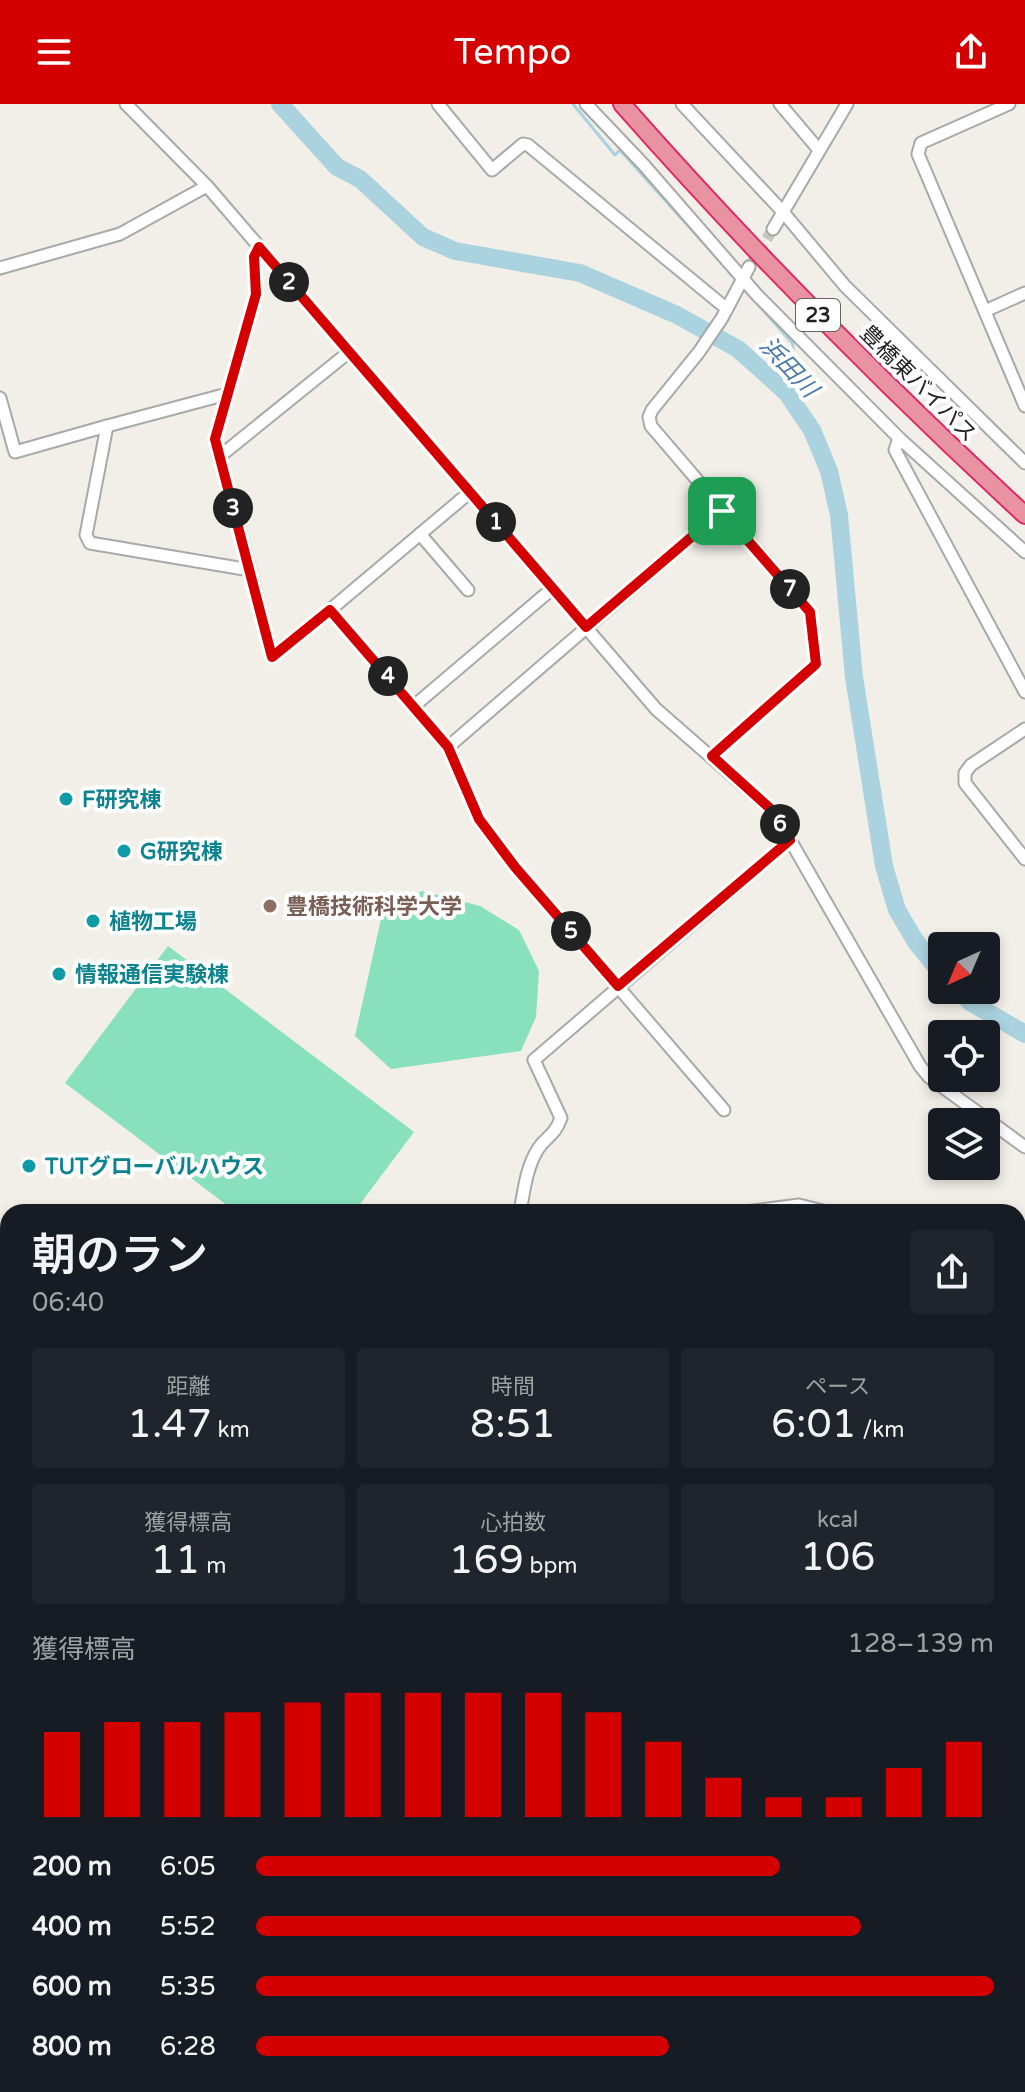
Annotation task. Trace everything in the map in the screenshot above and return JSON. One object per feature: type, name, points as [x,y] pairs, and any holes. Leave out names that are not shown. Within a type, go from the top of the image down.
[{"type":"highway","name":"豊橋東バイパス","points":[[622,104],[809,306],[1025,515]]},
{"type":"street","points":[[126,104],[207,186],[656,709],[774,812],[920,1066],[929,1077],[1025,1147]]},
{"type":"street","points":[[438,104],[492,170],[523,144],[528,145],[725,314]]},
{"type":"street","points":[[586,104],[743,278],[899,438],[1025,552]]},
{"type":"street","points":[[682,104],[783,212],[845,286],[1025,463]]},
{"type":"street","points":[[780,104],[819,150]]},
{"type":"street","points":[[773,229],[847,104]]},
{"type":"street","points":[[1009,104],[921,143],[918,154],[1025,406]]},
{"type":"street","points":[[0,268],[120,234],[207,186]]},
{"type":"street","points":[[259,247],[254,257],[256,294],[215,439],[272,657],[470,492]]},
{"type":"street","points":[[712,756],[816,664],[810,612],[651,426],[649,417],[725,314],[749,267]]},
{"type":"street","points":[[985,311],[1025,293]]},
{"type":"street","points":[[219,457],[349,352]]},
{"type":"street","points":[[0,398],[15,452],[227,394]]},
{"type":"street","points":[[107,426],[86,535],[90,543],[250,570]]},
{"type":"street","points":[[899,438],[895,450],[1025,692]]},
{"type":"street","points":[[448,747],[722,511]]},
{"type":"street","points":[[420,534],[468,590]]},
{"type":"street","points":[[414,706],[553,588]]},
{"type":"street","points":[[330,610],[448,747],[479,819],[515,867],[724,1110]]},
{"type":"street","points":[[1025,729],[971,765],[965,773],[965,783],[1025,859]]},
{"type":"street","points":[[521,1204],[526,1177],[539,1147],[555,1134],[561,1118],[534,1060],[790,840]]},
{"type":"green space","points":[[422,891],[480,906],[519,930],[539,971],[536,1017],[521,1051],[391,1069],[355,1036],[383,910]]},
{"type":"green space","points":[[168,946],[414,1132],[360,1204],[225,1204],[65,1083]]},
{"type":"waterway","name":"浜田川","points":[[280,104],[337,167],[360,179],[423,237],[455,251],[580,273],[677,315],[738,349],[786,392],[812,430],[829,471],[839,515],[854,677],[884,866],[897,910],[928,957]]},
{"type":"waterway","points":[[573,104],[615,155],[620,150],[733,276]]},
{"type":"waterway","points":[[748,293],[793,344],[792,383],[786,392]]},
{"type":"waterway","name":"浜田川","points":[[973,1004],[1025,1034]]},
{"type":"tunnel","points":[[749,267],[773,229]]},
{"type":"place","name":"F研究棟","points":[[66,799]]},
{"type":"place","name":"G研究棟","points":[[124,851]]},
{"type":"place","name":"豊橋技術科学大学","points":[[270,906]]},
{"type":"place","name":"植物工場","points":[[93,921]]},
{"type":"place","name":"情報通信実験棟","points":[[59,974]]},
{"type":"place","name":"TUTグローバルハウス","points":[[29,1166]]},
{"type":"route","points":[[259,247],[586,627],[722,511],[810,612],[816,664],[712,756],[774,812],[790,840],[618,986],[515,867],[479,819],[448,747],[330,610],[272,657],[215,439],[256,294],[254,257],[259,247]]}]
